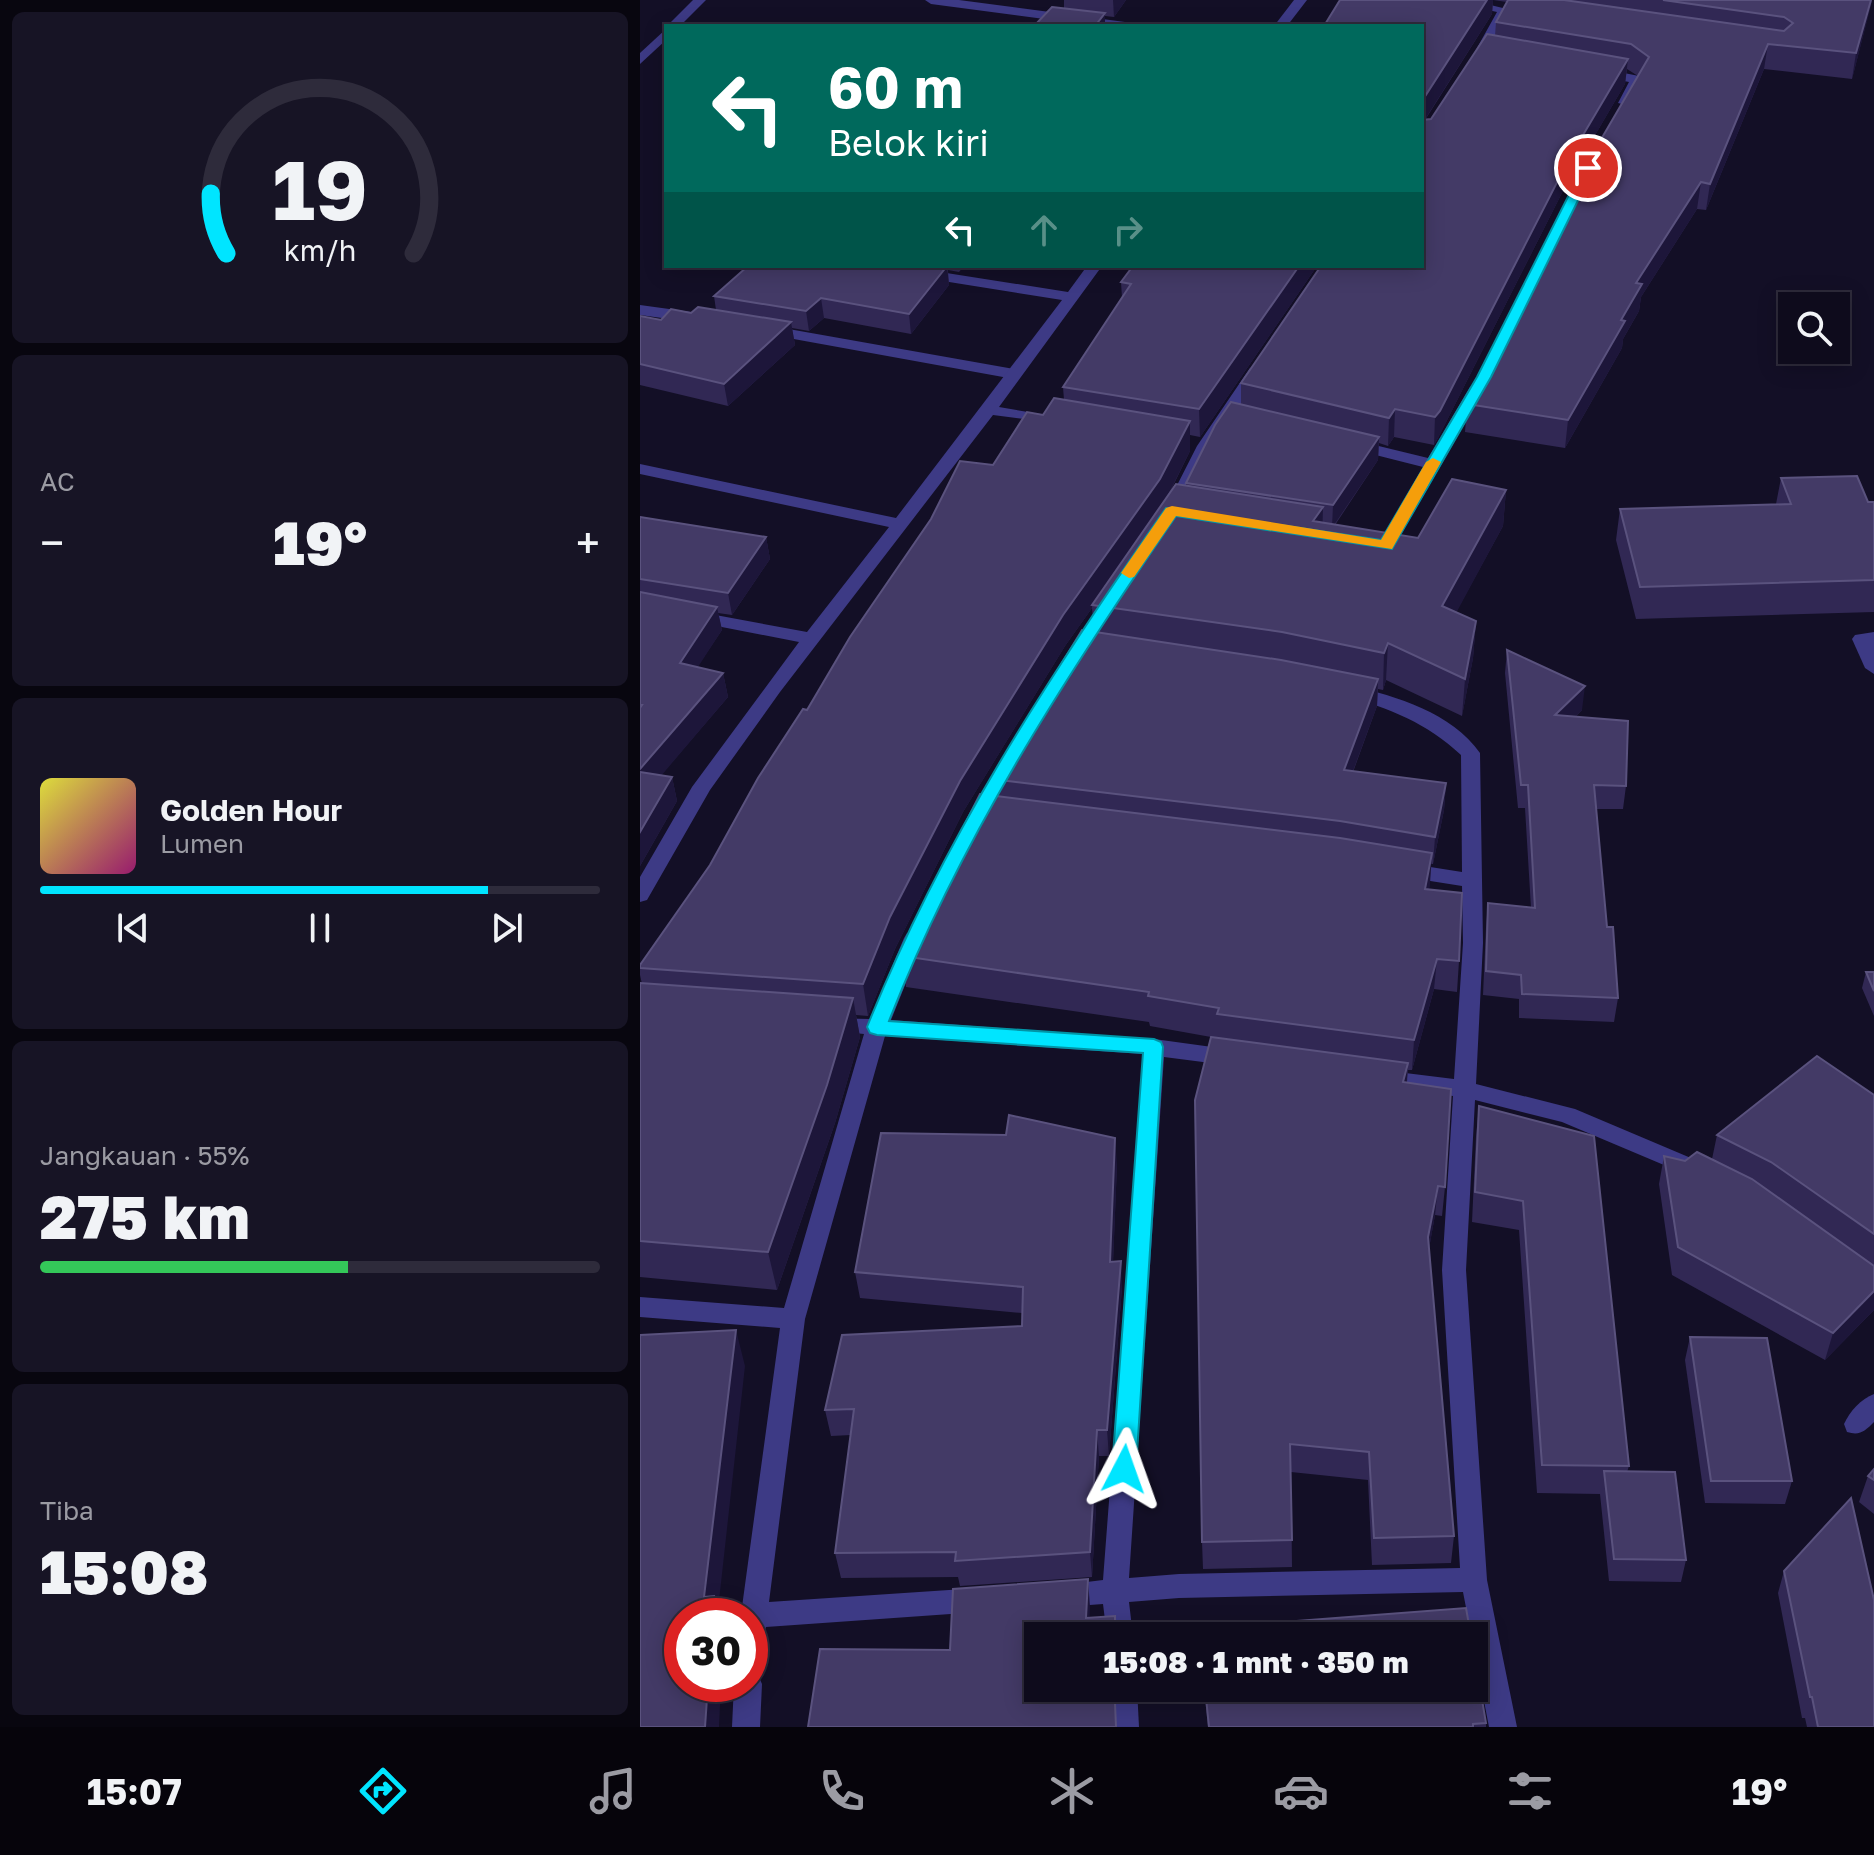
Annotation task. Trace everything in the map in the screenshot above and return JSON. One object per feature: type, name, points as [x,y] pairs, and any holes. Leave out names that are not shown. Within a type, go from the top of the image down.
[{"type":"street","points":[[675,24],[700,0]]},
{"type":"street","points":[[931,0],[1110,24]]},
{"type":"street","points":[[1282,24],[1301,0]]},
{"type":"street","points":[[1449,0],[1520,12]]},
{"type":"street","points":[[1483,57],[1505,10]]},
{"type":"street","points":[[640,60],[664,35]]},
{"type":"street","points":[[1584,69],[1628,76],[1636,83],[1614,123]]},
{"type":"street","points":[[887,268],[1070,297]]},
{"type":"street","points":[[640,895],[702,787],[1093,268]]},
{"type":"street","points":[[640,310],[701,319]]},
{"type":"street","points":[[748,327],[1014,374]]},
{"type":"street","points":[[1174,516],[1197,444],[1233,417],[1268,353]]},
{"type":"street","points":[[1355,540],[1386,545],[1484,377]]},
{"type":"street","points":[[989,410],[1066,422]]},
{"type":"street","points":[[1344,443],[1432,464]]},
{"type":"street","points":[[640,469],[901,524]]},
{"type":"street","points":[[640,606],[812,639]]},
{"type":"street","points":[[1874,638],[1861,639],[1874,668]]},
{"type":"street","points":[[1326,687],[1385,699],[1434,723],[1470,753],[1473,943],[1454,1270],[1474,1580],[1503,1727]]},
{"type":"street","points":[[1383,866],[1472,881]]},
{"type":"street","points":[[754,1598],[793,1319],[877,1027],[921,923]]},
{"type":"street","points":[[814,1023],[1154,1047],[1262,1062]]},
{"type":"street","points":[[1118,1622],[1115,1591],[1154,1047]]},
{"type":"street","points":[[1355,1074],[1464,1089],[1567,1115],[1706,1174]]},
{"type":"street","points":[[640,1307],[793,1319]]},
{"type":"street","points":[[1856,1424],[1874,1405]]},
{"type":"street","points":[[1036,1597],[1179,1586],[1474,1580]]},
{"type":"street","points":[[768,1615],[1005,1599]]},
{"type":"street","points":[[746,1727],[747,1702]]},
{"type":"street","points":[[1124,1702],[1125,1727]]},
{"type":"building","points":[[1340,0],[1487,0],[1424,98],[1424,24],[1325,24]]},
{"type":"building","points":[[1508,0],[1564,0],[1784,31],[1793,23],[1784,17],[1663,0],[1871,0],[1856,53],[1768,44],[1710,184],[1701,182],[1636,283],[1642,284],[1621,320],[1625,321],[1568,420],[1467,404],[1589,160],[1649,57],[1631,44],[1496,22]]},
{"type":"building","points":[[1052,7],[1105,13],[1097,24],[1036,24]]},
{"type":"building","points":[[1487,34],[1628,59],[1570,157],[1435,417],[1395,409],[1389,418],[1241,383],[1320,268],[1424,268],[1424,120],[1431,119]]},
{"type":"building","points":[[746,268],[945,268],[909,314],[821,298],[806,311],[714,296]]},
{"type":"building","points":[[1132,268],[1298,268],[1199,409],[1063,387],[1131,284],[1121,282]]},
{"type":"building","points":[[698,307],[791,322],[724,384],[640,364],[640,316],[661,320],[671,309],[691,313]]},
{"type":"building","points":[[1054,398],[1190,421],[1160,479],[1063,615],[960,781],[890,917],[863,984],[640,968],[710,865],[758,778],[803,709],[807,710],[850,637],[931,519],[960,461],[993,465],[1027,412],[1043,415]]},
{"type":"building","points":[[1231,402],[1379,437],[1333,505],[1186,483],[1215,425]]},
{"type":"building","points":[[1857,476],[1868,502],[1874,502],[1874,580],[1640,587],[1620,509],[1791,504],[1781,478]]},
{"type":"building","points":[[1452,479],[1506,490],[1442,606],[1476,621],[1465,679],[1388,643],[1384,653],[1282,632],[1092,605],[1176,484],[1323,507],[1313,521],[1418,538]]},
{"type":"building","points":[[640,517],[766,537],[728,593],[640,579]]},
{"type":"building","points":[[640,592],[717,607],[680,663],[723,673],[640,769],[642,705]]},
{"type":"building","points":[[1082,630],[1281,660],[1378,679],[1344,770],[1446,783],[1435,837],[1340,821],[991,779]]},
{"type":"building","points":[[1507,650],[1585,686],[1555,715],[1628,721],[1626,786],[1594,785],[1607,927],[1613,927],[1618,998],[1522,994],[1521,975],[1486,971],[1488,903],[1535,908],[1528,785],[1521,785]]},
{"type":"building","points":[[640,772],[672,777],[640,832]]},
{"type":"building","points":[[980,794],[1340,838],[1432,853],[1425,889],[1462,893],[1459,961],[1437,959],[1414,1040],[1217,1014],[1219,1008],[1148,996],[1149,992],[902,956],[916,921]]},
{"type":"building","points":[[1866,972],[1874,972],[1874,991]]},
{"type":"building","points":[[640,983],[853,998],[827,1085],[768,1252],[640,1241]]},
{"type":"building","points":[[1211,1037],[1408,1063],[1403,1082],[1451,1089],[1445,1187],[1438,1186],[1428,1237],[1454,1536],[1374,1538],[1369,1452],[1290,1444],[1292,1540],[1202,1542],[1195,1100]]},
{"type":"building","points":[[1817,1056],[1874,1095],[1874,1234],[1771,1162],[1717,1135]]},
{"type":"building","points":[[1479,1106],[1594,1136],[1629,1466],[1542,1465],[1523,1201],[1475,1192]]},
{"type":"building","points":[[1009,1115],[1115,1138],[1110,1262],[1121,1261],[1107,1430],[1097,1430],[1090,1552],[955,1561],[956,1552],[835,1553],[854,1409],[825,1410],[842,1335],[1022,1326],[1023,1287],[855,1272],[881,1133],[1006,1135]]},
{"type":"building","points":[[1697,1152],[1752,1179],[1874,1266],[1874,1291],[1833,1333],[1678,1247],[1664,1156],[1685,1161]]},
{"type":"building","points":[[736,1330],[704,1597],[714,1598],[664,1598],[664,1702],[707,1702],[705,1727],[640,1727],[640,1335]]},
{"type":"building","points":[[1690,1337],[1767,1338],[1792,1481],[1711,1481]]},
{"type":"building","points":[[1604,1471],[1675,1472],[1686,1560],[1614,1559]]},
{"type":"building","points":[[1851,1498],[1874,1600],[1874,1727],[1818,1727],[1784,1571]]},
{"type":"building","points":[[1088,1579],[1086,1618],[1115,1616],[1115,1622],[1024,1622],[1024,1702],[1112,1702],[1115,1703],[1116,1727],[808,1727],[820,1649],[950,1650],[953,1589]]},
{"type":"building","points":[[1466,1608],[1468,1622],[1283,1622]]},
{"type":"building","points":[[1206,1702],[1482,1702],[1486,1723],[1473,1724],[1473,1727],[1209,1727]]},
{"type":"slow traffic","points":[[1129,573],[1172,511],[1386,545],[1433,462]]},
{"type":"route","points":[[1124,1469],[1154,1047],[877,1027],[908,950],[976,814],[1077,648],[1172,511],[1386,545],[1484,377],[1588,168]]}]
